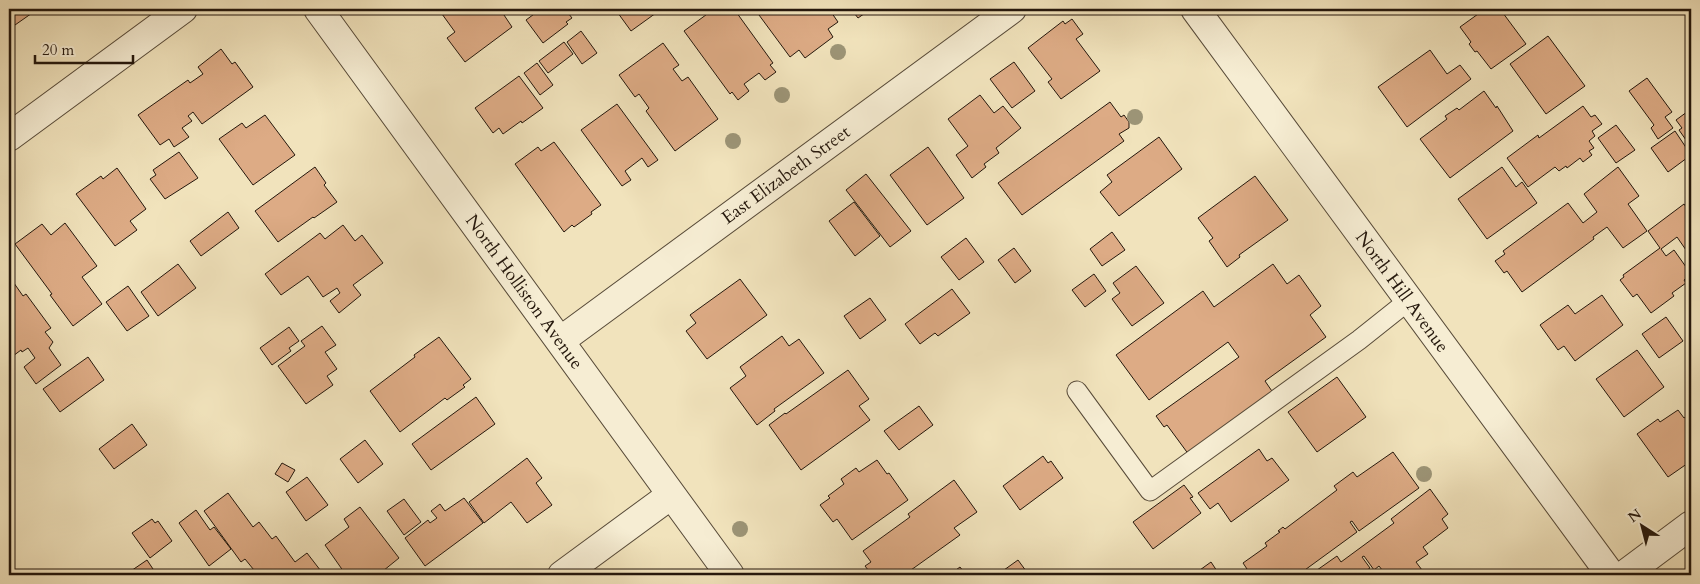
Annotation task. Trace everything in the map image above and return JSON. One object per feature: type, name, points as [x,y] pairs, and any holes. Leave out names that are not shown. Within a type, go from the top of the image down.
[{"type":"street","points":[[9,137],[183,9]]},
{"type":"street","name":"North Holliston Avenue","points":[[318,9],[730,575]]},
{"type":"street","name":"East Elizabeth Street","points":[[560,341],[1012,9]]},
{"type":"street","name":"North Hill Avenue","points":[[1195,9],[1611,575]]},
{"type":"street","points":[[562,575],[671,495]]},
{"type":"street","points":[[1624,575],[1691,525]]},
{"type":"lane","points":[[1077,391],[1150,491],[1359,340],[1408,301]]},
{"type":"building","points":[[9,9],[33,9],[35,11],[15,25],[9,16]]},
{"type":"building","points":[[450,9],[500,9],[512,27],[465,62],[447,38],[455,32],[442,14]]},
{"type":"building","points":[[541,9],[565,9],[572,18],[566,22],[568,24],[543,43],[526,20]]},
{"type":"building","points":[[615,9],[653,9],[656,13],[631,31]]},
{"type":"building","points":[[714,9],[734,9],[773,63],[770,65],[776,72],[765,80],[759,73],[744,84],[749,91],[738,100],[732,92],[730,94],[684,31]]},
{"type":"building","points":[[767,9],[829,9],[838,22],[828,29],[833,37],[805,58],[799,50],[790,57],[759,15]]},
{"type":"building","points":[[851,9],[871,9],[858,18]]},
{"type":"building","points":[[1485,9],[1500,9],[1526,44],[1491,69],[1469,44],[1471,42],[1460,27]]},
{"type":"building","points":[[1072,19],[1083,34],[1076,39],[1100,71],[1061,99],[1048,82],[1052,79],[1028,48],[1063,21],[1065,24]]},
{"type":"building","points":[[581,31],[597,53],[582,64],[567,42]]},
{"type":"building","points":[[1548,36],[1585,86],[1546,114],[1510,64]]},
{"type":"building","points":[[564,42],[573,54],[548,73],[539,61]]},
{"type":"building","points":[[663,43],[679,65],[673,69],[682,81],[688,77],[718,119],[675,151],[646,111],[649,108],[639,94],[635,97],[619,75]]},
{"type":"building","points":[[221,49],[232,64],[235,62],[253,87],[202,124],[193,112],[188,116],[192,121],[182,128],[189,137],[174,147],[169,139],[160,145],[138,115],[188,80],[190,83],[203,74],[198,67]]},
{"type":"building","points":[[1430,50],[1447,74],[1460,65],[1471,79],[1407,127],[1378,87]]},
{"type":"building","points":[[1014,62],[1035,91],[1012,108],[990,79]]},
{"type":"building","points":[[537,63],[553,85],[540,95],[524,73]]},
{"type":"building","points":[[519,76],[543,108],[503,134],[499,128],[493,133],[475,108]]},
{"type":"building","points":[[1647,78],[1672,112],[1665,117],[1673,128],[1658,139],[1651,128],[1654,125],[1629,91]]},
{"type":"building","points":[[1484,91],[1496,108],[1497,106],[1513,131],[1450,178],[1420,139],[1447,119],[1445,116],[1457,108],[1459,110]]},
{"type":"building","points":[[980,95],[994,113],[1003,106],[1021,128],[996,148],[999,153],[984,164],[986,167],[972,178],[956,155],[968,146],[948,119]]},
{"type":"building","points":[[1110,102],[1121,117],[1124,115],[1129,122],[1129,128],[1119,134],[1124,141],[1022,215],[998,183]]},
{"type":"building","points":[[617,104],[658,160],[648,167],[642,158],[625,171],[631,180],[622,186],[581,130]]},
{"type":"building","points":[[1583,106],[1591,117],[1595,115],[1602,124],[1592,131],[1595,136],[1589,141],[1594,148],[1589,151],[1592,155],[1583,162],[1580,158],[1567,168],[1566,166],[1559,171],[1555,167],[1528,187],[1507,158],[1538,135],[1539,138]]},
{"type":"building","points":[[1691,109],[1691,140],[1689,137],[1686,140],[1679,130],[1682,128],[1676,120]]},
{"type":"building","points":[[265,115],[295,155],[253,185],[219,139],[242,123],[246,128]]},
{"type":"building","points":[[1616,125],[1635,150],[1616,163],[1598,138]]},
{"type":"building","points":[[1675,131],[1691,155],[1668,172],[1651,148]]},
{"type":"building","points":[[1159,137],[1182,169],[1119,216],[1100,192],[1112,182],[1107,175]]},
{"type":"building","points":[[554,142],[601,205],[591,212],[592,214],[574,227],[572,225],[564,232],[515,164],[538,147],[541,151]]},
{"type":"building","points":[[928,147],[964,198],[927,225],[890,175]]},
{"type":"building","points":[[179,152],[198,178],[165,199],[150,179],[156,175],[153,170]]},
{"type":"building","points":[[315,167],[326,183],[324,185],[337,202],[278,242],[255,211]]},
{"type":"building","points":[[1502,167],[1516,187],[1522,182],[1537,203],[1487,239],[1458,199]]},
{"type":"building","points":[[1618,167],[1639,196],[1628,204],[1647,231],[1623,248],[1607,227],[1593,237],[1594,239],[1522,292],[1507,271],[1504,273],[1495,261],[1505,254],[1503,251],[1568,203],[1583,223],[1597,212],[1584,194]]},
{"type":"building","points":[[117,168],[146,209],[130,221],[137,230],[115,246],[76,194],[101,176],[103,179]]},
{"type":"building","points":[[866,174],[911,231],[890,247],[846,190]]},
{"type":"building","points":[[1255,176],[1288,220],[1239,255],[1240,257],[1227,267],[1209,241],[1213,238],[1198,218]]},
{"type":"building","points":[[854,202],[880,236],[855,256],[829,221]]},
{"type":"building","points":[[1684,204],[1691,214],[1691,246],[1686,250],[1677,237],[1661,249],[1666,256],[1674,250],[1691,274],[1684,280],[1686,283],[1672,293],[1674,296],[1651,313],[1637,294],[1633,297],[1620,280],[1624,277],[1623,275],[1660,248],[1648,231]]},
{"type":"building","points":[[228,212],[239,228],[201,256],[190,241]]},
{"type":"building","points":[[65,223],[97,266],[82,277],[102,304],[73,326],[15,244],[42,224],[51,235]]},
{"type":"building","points":[[343,225],[355,241],[362,235],[383,263],[353,285],[361,295],[339,313],[330,301],[340,293],[337,288],[323,297],[308,276],[281,295],[265,274],[320,233],[325,239]]},
{"type":"building","points":[[1112,232],[1125,250],[1102,266],[1090,249]]},
{"type":"building","points":[[966,238],[984,262],[959,280],[941,257]]},
{"type":"building","points":[[1014,248],[1031,271],[1015,283],[998,260]]},
{"type":"building","points":[[178,264],[196,288],[158,316],[141,292]]},
{"type":"building","points":[[1273,264],[1287,284],[1299,275],[1321,306],[1310,315],[1326,337],[1265,381],[1276,397],[1192,459],[1167,425],[1164,427],[1156,416],[1239,357],[1228,342],[1149,400],[1116,355],[1203,291],[1214,307]]},
{"type":"building","points":[[1136,266],[1164,303],[1132,326],[1112,299],[1120,293],[1113,283]]},
{"type":"building","points":[[1094,274],[1106,291],[1085,307],[1072,290]]},
{"type":"building","points":[[9,276],[23,296],[26,294],[51,328],[45,332],[53,342],[49,348],[61,365],[36,384],[24,367],[35,358],[28,348],[22,352],[21,350],[9,359]]},
{"type":"building","points":[[740,279],[767,315],[707,359],[686,331],[696,323],[690,315]]},
{"type":"building","points":[[128,286],[149,316],[127,331],[106,302]]},
{"type":"building","points":[[952,289],[970,313],[938,336],[935,333],[920,344],[905,324]]},
{"type":"building","points":[[1602,295],[1623,325],[1575,361],[1564,346],[1558,350],[1540,325],[1568,305],[1575,314]]},
{"type":"building","points":[[870,298],[886,320],[860,339],[844,316]]},
{"type":"building","points":[[1666,317],[1683,341],[1659,358],[1642,334]]},
{"type":"building","points":[[322,326],[336,345],[325,352],[337,369],[327,376],[333,385],[306,404],[278,366],[305,346],[301,341]]},
{"type":"building","points":[[289,327],[299,341],[289,348],[291,351],[272,365],[260,348]]},
{"type":"building","points":[[782,336],[789,346],[799,339],[824,373],[774,409],[775,411],[757,425],[730,388],[746,376],[740,367]]},
{"type":"building","points":[[439,337],[471,379],[463,385],[465,387],[447,400],[445,398],[400,432],[370,391]]},
{"type":"building","points":[[1637,350],[1664,387],[1624,417],[1596,379]]},
{"type":"building","points":[[88,357],[104,380],[60,412],[43,389]]},
{"type":"building","points":[[848,370],[869,399],[859,406],[870,420],[801,470],[769,425]]},
{"type":"building","points":[[1337,377],[1366,417],[1317,452],[1288,412]]},
{"type":"building","points":[[476,397],[495,424],[431,470],[412,444]]},
{"type":"building","points":[[919,406],[933,425],[899,450],[884,431]]},
{"type":"building","points":[[1678,410],[1684,418],[1691,413],[1691,461],[1668,477],[1637,434],[1658,419],[1660,422]]},
{"type":"building","points":[[132,424],[147,445],[114,469],[99,449]]},
{"type":"building","points":[[365,440],[383,464],[358,483],[340,459]]},
{"type":"building","points":[[1259,449],[1267,461],[1272,458],[1289,480],[1231,522],[1218,503],[1210,509],[1198,493]]},
{"type":"building","points":[[1393,452],[1419,488],[1359,531],[1352,521],[1350,522],[1357,532],[1298,575],[1238,575],[1247,569],[1243,563],[1267,546],[1265,543],[1280,532],[1278,531],[1283,527],[1285,529],[1337,490],[1334,486],[1353,472],[1357,477]]},
{"type":"building","points":[[1043,456],[1048,463],[1051,461],[1063,478],[1020,510],[1003,486]]},
{"type":"building","points":[[527,458],[542,478],[536,483],[552,505],[527,523],[511,502],[484,523],[469,502]]},
{"type":"building","points":[[877,460],[887,474],[889,473],[908,500],[852,540],[837,519],[833,522],[820,505],[830,498],[828,496],[844,484],[841,479],[856,468],[859,472]]},
{"type":"building","points":[[282,463],[295,470],[288,482],[275,474]]},
{"type":"building","points":[[307,477],[328,505],[306,521],[286,492]]},
{"type":"building","points":[[954,480],[977,512],[954,528],[960,535],[904,575],[872,575],[865,566],[871,562],[863,551],[910,517],[908,514]]},
{"type":"building","points":[[1184,485],[1193,497],[1190,498],[1201,513],[1153,549],[1133,522]]},
{"type":"building","points":[[1430,489],[1448,514],[1442,519],[1448,528],[1423,547],[1428,554],[1416,562],[1422,570],[1415,575],[1386,575],[1379,566],[1374,570],[1364,556],[1362,557],[1370,568],[1360,575],[1310,575],[1337,556],[1341,562],[1394,523],[1391,519]]},
{"type":"building","points":[[228,493],[253,527],[259,522],[272,539],[276,536],[295,562],[307,553],[324,575],[258,575],[245,559],[241,562],[204,511]]},
{"type":"building","points":[[464,498],[483,523],[425,566],[405,538],[428,520],[430,523],[437,518],[431,511],[440,504],[445,511]]},
{"type":"building","points":[[404,499],[421,522],[404,535],[387,511]]},
{"type":"building","points":[[360,507],[399,558],[378,575],[346,575],[325,545],[349,527],[344,519]]},
{"type":"building","points":[[196,510],[210,530],[214,527],[231,549],[209,566],[179,523]]},
{"type":"building","points":[[152,519],[155,523],[158,521],[172,541],[150,558],[132,533]]},
{"type":"building","points":[[147,560],[157,575],[125,575]]},
{"type":"building","points":[[1018,560],[1029,575],[997,575]]},
{"type":"building","points":[[1211,562],[1218,575],[1193,575]]},
{"type":"building","points":[[960,567],[966,575],[949,575]]}]
